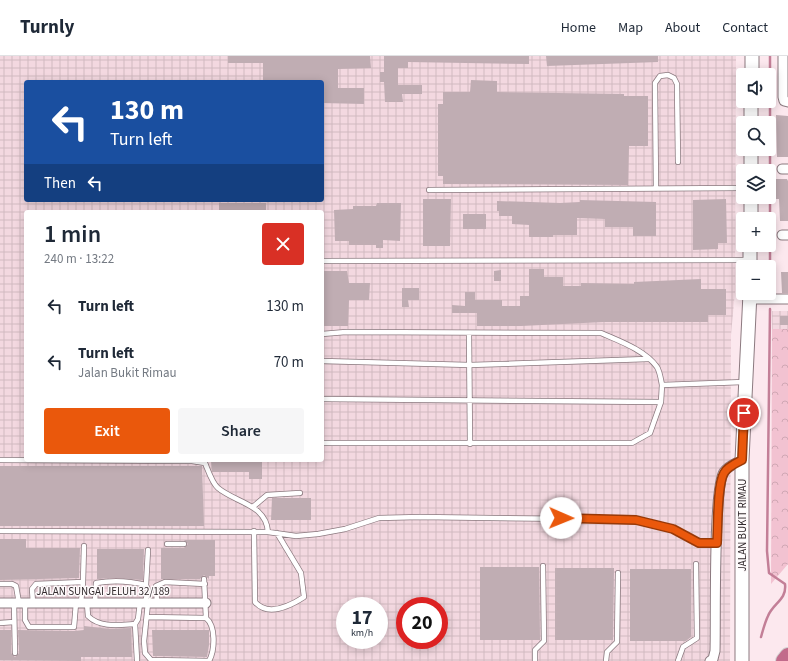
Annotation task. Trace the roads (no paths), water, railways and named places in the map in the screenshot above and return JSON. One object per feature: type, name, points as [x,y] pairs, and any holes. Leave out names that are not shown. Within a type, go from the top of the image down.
[{"type":"highway","points":[[784,661],[788,656]]},
{"type":"street","points":[[752,56],[752,68]]},
{"type":"street","points":[[783,56],[783,97],[784,101],[788,102]]},
{"type":"street","points":[[776,298],[788,299]]},
{"type":"street","name":"JALAN BUKIT RIMAU","points":[[742,661],[742,460],[750,300]]},
{"type":"street","points":[[710,661],[713,659],[716,651],[717,543],[720,483],[724,473],[732,465],[742,460]]},
{"type":"street","name":"JALAN SUNGAI JELUH 32/189","points":[[0,603],[206,603]]},
{"type":"lane","points":[[656,189],[656,83],[660,76],[668,75],[674,78],[677,84],[678,162]]},
{"type":"lane","points":[[429,190],[736,188]]},
{"type":"lane","points":[[324,261],[736,263]]},
{"type":"lane","points":[[324,334],[346,332],[601,333],[633,348],[649,359],[658,368],[662,385],[661,402],[650,433],[632,443],[324,443]]},
{"type":"lane","points":[[469,333],[470,444]]},
{"type":"lane","points":[[324,361],[470,365],[649,359]]},
{"type":"lane","points":[[662,385],[745,382]]},
{"type":"lane","points":[[324,399],[661,402]]},
{"type":"lane","points":[[0,460],[24,460]]},
{"type":"lane","points":[[198,462],[205,463],[216,486],[233,498],[254,506],[261,513],[267,524],[268,532]]},
{"type":"lane","points":[[254,506],[267,495],[300,493]]},
{"type":"lane","points":[[0,531],[254,531],[296,536],[345,529],[379,518],[420,517],[636,520],[673,529],[699,543],[717,543]]},
{"type":"lane","points":[[254,531],[255,602],[260,608],[267,610],[289,607],[304,598],[301,573],[277,533]]},
{"type":"lane","points":[[167,544],[184,544]]},
{"type":"lane","points":[[84,546],[83,582],[88,616],[94,622],[112,625],[135,624]]},
{"type":"lane","points":[[137,660],[135,624],[138,620],[147,603],[156,586],[165,582],[204,581],[206,618],[210,622],[213,631],[212,656],[209,661],[151,660],[145,653],[147,603],[148,590],[146,585],[148,550]]},
{"type":"lane","points":[[678,661],[683,647],[697,638],[696,564]]},
{"type":"lane","points":[[535,661],[535,650],[544,641],[543,566]]},
{"type":"lane","points":[[606,661],[606,652],[617,642],[618,573]]},
{"type":"lane","points":[[15,653],[14,622],[23,603],[36,584],[83,582]]},
{"type":"lane","points":[[0,584],[12,584],[16,586],[23,603],[25,620],[30,627],[46,628],[74,627],[96,583],[134,582],[146,585]]},
{"type":"lane","points":[[147,618],[206,618]]},
{"type":"lane","points":[[0,623],[14,622]]},
{"type":"waterway","points":[[770,56],[770,164]]},
{"type":"waterway","points":[[770,204],[770,260]]},
{"type":"waterway","points":[[761,637],[770,612],[782,598],[785,589],[785,584],[769,573],[767,551],[770,309]]}]
